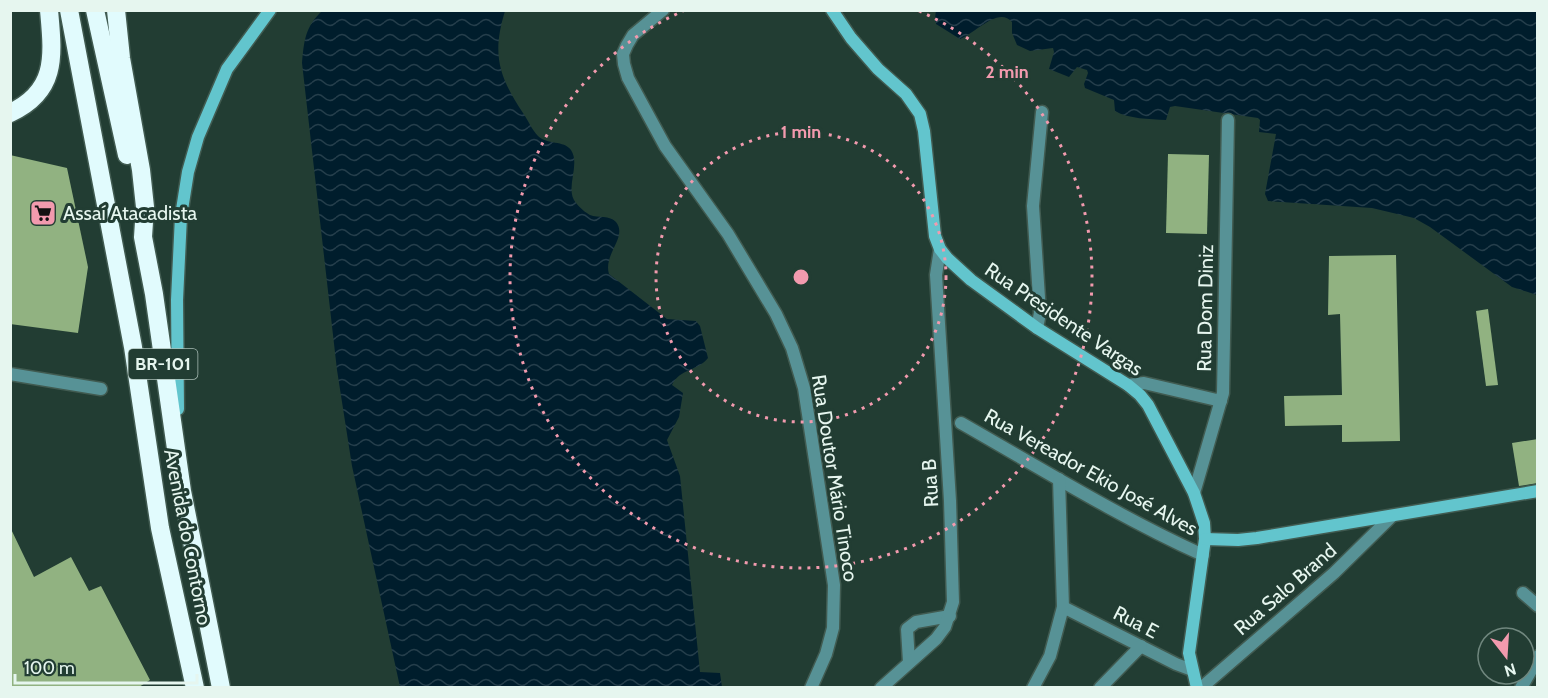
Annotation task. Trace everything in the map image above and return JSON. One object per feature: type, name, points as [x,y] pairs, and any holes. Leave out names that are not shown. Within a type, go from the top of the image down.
[{"type":"highway","points":[[10,113],[34,98],[50,72],[52,53],[49,10]]},
{"type":"highway","name":"Avenida do Contorno","points":[[69,10],[133,347],[160,528],[195,687]]},
{"type":"highway","points":[[95,10],[143,237]]},
{"type":"highway","name":"BR-101","points":[[116,10],[121,58],[141,170],[145,207],[143,237],[154,294],[182,491]]},
{"type":"highway","name":"Avenida do Contorno","points":[[182,491],[221,687]]},
{"type":"street","points":[[182,491],[176,371],[177,300],[182,216],[188,172],[198,137],[227,69],[270,10]]},
{"type":"street","name":"Rua Doutor Mário Tinoco","points":[[663,10],[633,35],[627,45],[623,54],[628,78],[665,146],[728,234],[776,314],[792,348],[804,388],[834,585],[833,628],[826,654],[811,687]]},
{"type":"street","points":[[832,10],[851,38],[878,69],[906,94],[920,114],[934,227],[940,249]]},
{"type":"street","points":[[1038,328],[1040,313],[1033,206],[1042,112]]},
{"type":"street","name":"Rua Dom Diniz","points":[[1194,493],[1221,401],[1224,381],[1228,120]]},
{"type":"street","name":"Rua Presidente Vargas","points":[[940,249],[971,280],[1038,328],[1128,385],[1148,405],[1194,493],[1204,524],[1205,539],[1189,647],[1192,670],[1199,687]]},
{"type":"street","name":"Rua B","points":[[881,687],[936,639],[950,616],[954,588],[946,412],[936,275],[940,249]]},
{"type":"street","points":[[10,374],[101,389]]},
{"type":"street","points":[[1128,385],[1144,383],[1221,401]]},
{"type":"street","name":"Rua Vereador Ekio José Alves","points":[[961,423],[1059,479],[1180,545],[1203,555]]},
{"type":"street","points":[[1033,687],[1050,656],[1063,608],[1059,479]]},
{"type":"street","points":[[1205,539],[1257,538],[1538,491]]},
{"type":"street","name":"Rua Salo Brand","points":[[1199,687],[1334,573],[1392,516]]},
{"type":"street","points":[[1523,593],[1538,606]]},
{"type":"street","name":"Rua E","points":[[1063,608],[1192,670]]},
{"type":"street","points":[[909,662],[907,629],[916,622],[950,616]]},
{"type":"street","points":[[1100,687],[1141,646]]},
{"type":"street","points":[[1521,687],[1538,656]]},
{"type":"water","points":[[936,10],[1537,11],[1537,295],[1512,287],[1430,227],[1414,218],[1372,208],[1268,201],[1265,194],[1276,134],[1259,132],[1260,120],[1258,118],[1175,106],[1170,107],[1166,120],[1126,116],[1115,111],[1114,100],[1085,88],[1087,70],[1077,67],[1069,77],[1049,69],[1053,48],[1030,51],[1017,45],[1012,33],[1012,22],[1006,18],[993,19],[960,39],[936,24]]},
{"type":"water","points":[[322,11],[505,11],[498,52],[508,87],[538,136],[546,141],[564,145],[571,150],[574,156],[572,191],[576,203],[590,215],[613,220],[619,228],[609,260],[609,274],[667,319],[696,321],[700,326],[708,358],[679,376],[672,385],[683,393],[679,417],[667,440],[680,476],[700,672],[720,673],[722,687],[400,687],[352,466],[337,370],[302,63],[306,35]]},
{"type":"building","points":[[1168,154],[1209,155],[1207,234],[1166,233]]},
{"type":"building","points":[[10,155],[67,168],[88,267],[78,333],[10,324]]},
{"type":"building","points":[[1396,255],[1400,441],[1342,442],[1342,425],[1285,426],[1284,396],[1342,395],[1340,314],[1328,315],[1329,256]]},
{"type":"building","points":[[1488,309],[1498,385],[1486,386],[1476,311]]},
{"type":"building","points":[[1538,439],[1538,483],[1519,486],[1512,443]]},
{"type":"building","points":[[10,527],[34,577],[71,557],[89,591],[101,586],[150,680],[139,687],[10,687]]},
{"type":"place","name":"Assaí Atacadista","points":[[43,213]]}]
